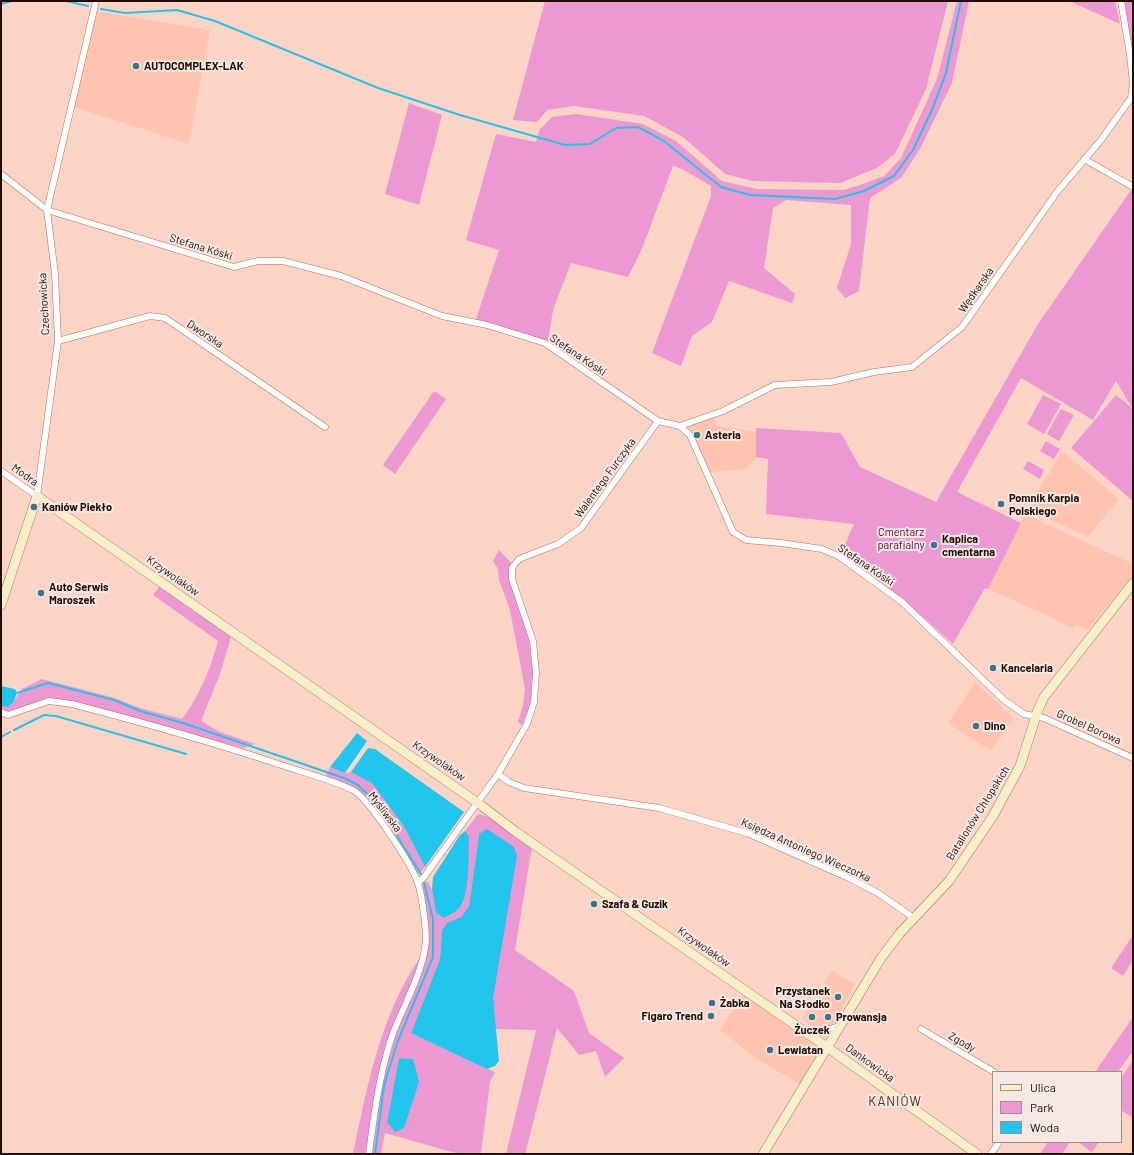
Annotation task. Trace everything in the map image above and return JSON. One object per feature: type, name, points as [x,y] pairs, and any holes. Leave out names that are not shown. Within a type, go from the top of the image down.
[{"type":"street","name":"Czechowicka","points":[[1,605],[38,496],[58,341],[55,274],[47,210],[96,1]]},
{"type":"street","name":"Wędkarska","points":[[680,426],[723,410],[775,385],[831,382],[874,372],[912,367],[962,327],[1057,192],[1101,140],[1132,97],[1133,84],[1121,1]]},
{"type":"street","points":[[1084,159],[1133,187]]},
{"type":"street","name":"Stefana Kóski","points":[[1,174],[47,210],[234,267],[258,261],[283,261],[341,276],[442,316],[487,326],[545,343],[658,421],[680,426],[690,435],[733,532],[746,540],[822,549],[840,557],[902,602],[1004,700],[1024,714],[1036,716]]},
{"type":"street","name":"Dworska","points":[[58,341],[150,316],[165,318],[325,428]]},
{"type":"street","name":"Walentego Furczyka","points":[[418,883],[424,877],[498,774],[527,724],[534,702],[536,673],[533,641],[512,579],[512,568],[519,559],[558,544],[582,528],[658,421]]},
{"type":"street","name":"Modra","points":[[1,471],[38,496]]},
{"type":"street","name":"Krzywolaków","points":[[38,496],[478,803],[516,832],[827,1047]]},
{"type":"street","name":"Batalionów Chłopskich","points":[[763,1154],[881,958],[914,918],[949,881],[1000,803],[1020,766],[1036,716],[1044,697],[1133,583]]},
{"type":"street","name":"Myśliwska","points":[[1,712],[8,715],[49,701],[72,704],[215,743],[354,791],[368,805],[397,846],[418,883],[424,918],[426,948],[392,1038],[378,1085],[368,1154]]},
{"type":"street","name":"Grobel Borowa","points":[[1036,716],[1044,718],[1133,758]]},
{"type":"street","name":"Księdza Antoniego Wieczorka","points":[[498,774],[509,782],[524,788],[659,808],[747,833],[849,878],[878,893],[914,918]]},
{"type":"street","points":[[809,1035],[839,1026]]},
{"type":"street","name":"Zgody","points":[[920,1029],[992,1071]]},
{"type":"street","name":"Dankowicka","points":[[827,1047],[977,1154]]},
{"type":"street","points":[[991,1154],[998,1143]]},
{"type":"shaded area","points":[[97,11],[210,30],[189,144],[74,107]]},
{"type":"shaded area","points":[[715,417],[716,426],[756,432],[756,457],[746,469],[709,472],[686,428]]},
{"type":"shaded area","points":[[1062,451],[1119,499],[1088,537],[1027,509]]},
{"type":"shaded area","points":[[1025,514],[1133,564],[1133,575],[1087,630],[1076,625],[1074,628],[988,589]]},
{"type":"shaded area","points":[[975,682],[1013,718],[991,751],[948,723]]},
{"type":"shaded area","points":[[832,971],[855,984],[834,1023],[828,1026],[815,1028],[802,1019]]},
{"type":"shaded area","points":[[743,994],[820,1047],[800,1084],[757,1059],[720,1030]]},
{"type":"green space","points":[[545,1],[948,1],[926,89],[895,154],[877,168],[840,183],[753,181],[725,174],[683,137],[644,116],[574,106],[547,110],[537,122],[513,120]]},
{"type":"green space","points":[[957,1],[969,1],[952,83],[920,149],[901,178],[870,198],[859,291],[845,298],[837,288],[851,244],[851,205],[786,200],[773,208],[764,268],[795,294],[792,303],[729,281],[712,322],[692,336],[681,366],[652,353],[711,196],[711,186],[682,169],[673,166],[641,251],[628,277],[571,263],[553,310],[548,341],[476,319],[499,250],[466,240],[496,134],[536,142],[540,129],[552,117],[576,114],[643,124],[676,141],[722,181],[757,189],[844,190],[884,176],[901,158],[937,79]]},
{"type":"green space","points":[[1069,1],[1115,1],[1120,24]]},
{"type":"green space","points":[[1124,1],[1133,1],[1133,47],[1131,46]]},
{"type":"green space","points":[[409,103],[442,115],[419,205],[385,194]]},
{"type":"green space","name":"Cmentarz parafialny","points":[[1131,190],[1133,191],[1133,501],[1071,448],[1116,395],[1132,408],[1116,381],[1093,420],[1021,378],[957,492],[1021,523],[988,589],[985,588],[953,644],[899,596],[871,574],[841,554],[854,524],[766,514],[768,459],[756,457],[756,428],[841,433],[860,467],[936,502],[1038,324]]},
{"type":"green space","points":[[434,391],[446,399],[395,474],[383,465]]},
{"type":"green space","points":[[1043,395],[1061,404],[1044,434],[1027,424]]},
{"type":"green space","points":[[1061,409],[1074,415],[1059,441],[1047,434]]},
{"type":"green space","points":[[1046,441],[1060,449],[1054,459],[1040,451]]},
{"type":"green space","points":[[1028,461],[1044,470],[1040,479],[1023,469]]},
{"type":"green space","points":[[499,550],[512,564],[529,641],[533,672],[532,700],[522,725],[518,722],[523,705],[525,689],[510,610],[499,580],[498,569],[493,561]]},
{"type":"green space","points":[[160,586],[231,637],[220,674],[201,721],[220,732],[255,744],[243,748],[49,698],[7,713],[1,711],[1,706],[8,707],[22,689],[42,679],[115,698],[140,708],[182,719],[204,682],[218,641],[153,595]]},
{"type":"green space","points":[[330,767],[345,773],[351,772],[372,782],[403,825],[425,867],[417,876],[381,815],[363,795],[354,788],[326,776]]},
{"type":"green space","points":[[478,814],[489,817],[532,847],[515,950],[574,991],[589,1033],[624,1058],[605,1077],[596,1051],[579,1055],[557,1028],[525,1154],[506,1154],[536,1030],[495,1029],[479,834],[469,906],[461,917],[447,923],[442,930],[440,959],[411,1033],[495,1072],[490,1082],[481,1154],[459,1154],[385,1133],[381,1154],[353,1154],[371,1073],[388,1020],[412,971],[427,948],[421,886],[427,881],[432,889],[436,913],[444,918],[453,914],[463,904],[469,836],[465,831]],"holes":[[[399,1058],[413,1059],[387,1122]]]},
{"type":"green space","points":[[1133,935],[1133,960],[1123,976],[1111,968]]},
{"type":"green space","points":[[1133,1017],[1133,1051],[1119,1071],[1096,1071]]},
{"type":"green space","points":[[1133,1060],[1133,1118],[1122,1111],[1122,1076]]},
{"type":"green space","points":[[1047,1143],[1069,1143],[1062,1154],[1040,1154]]},
{"type":"green space","points":[[1079,1143],[1098,1143],[1092,1152]]},
{"type":"water","points":[[1,686],[15,689],[17,693],[14,701],[8,707],[1,706]]},
{"type":"water","points":[[357,733],[367,741],[345,773],[330,767]]},
{"type":"water","points":[[368,748],[375,749],[464,812],[425,867],[403,825],[372,783],[351,772]]},
{"type":"water","points":[[487,829],[514,847],[517,856],[493,998],[499,1061],[495,1066],[487,1069],[411,1033],[440,959],[442,930],[447,923],[461,917],[469,906],[479,834]]},
{"type":"water","points":[[465,831],[469,836],[468,878],[465,894],[463,902],[458,910],[444,918],[436,913],[432,889],[433,877],[460,835]]},
{"type":"water","points":[[399,1058],[413,1059],[419,1082],[404,1128],[395,1132],[387,1122]]},
{"type":"waterway","points":[[1,4],[12,1]]},
{"type":"waterway","points":[[66,1],[88,6]]},
{"type":"waterway","points":[[101,9],[125,13],[177,10],[215,21],[378,88],[460,115],[565,145],[590,144],[616,128],[638,127],[664,141],[721,187],[750,195],[835,199],[864,191],[894,176],[913,150],[932,110],[946,73],[961,1]]},
{"type":"waterway","points":[[17,693],[48,683],[114,700],[140,711],[183,723],[344,778],[358,785],[377,804],[421,874]]},
{"type":"waterway","points":[[14,730],[44,715],[56,716],[186,754]]},
{"type":"waterway","points":[[1,737],[10,732]]},
{"type":"waterway","points":[[375,1154],[384,1086],[397,1043],[433,957],[433,919],[424,883]]},
{"type":"place","name":"AUTOCOMPLEX-LAK","points":[[136,66]]},
{"type":"place","name":"Asteria","points":[[697,435]]},
{"type":"place","name":"Pomnik Karpia Polskiego","points":[[1001,504]]},
{"type":"place","name":"Kaniów Piekło","points":[[34,507]]},
{"type":"place","name":"Kaplica cmentarna","points":[[934,545]]},
{"type":"place","name":"Auto Serwis Maroszek","points":[[41,593]]},
{"type":"place","name":"Kancelaria","points":[[993,668]]},
{"type":"place","name":"Dino","points":[[976,726]]},
{"type":"place","name":"Szafa & Guzik","points":[[594,904]]},
{"type":"place","name":"Przystanek Na Słodko","points":[[838,997]]},
{"type":"place","name":"Żabka","points":[[712,1003]]},
{"type":"place","name":"Figaro Trend","points":[[711,1016]]},
{"type":"place","name":"Żuczek","points":[[812,1017]]},
{"type":"place","name":"Prowansja","points":[[828,1017]]},
{"type":"place","name":"Lewiatan","points":[[770,1050]]},
{"type":"district","name":"KANIÓW","points":[[895,1102]]}]
